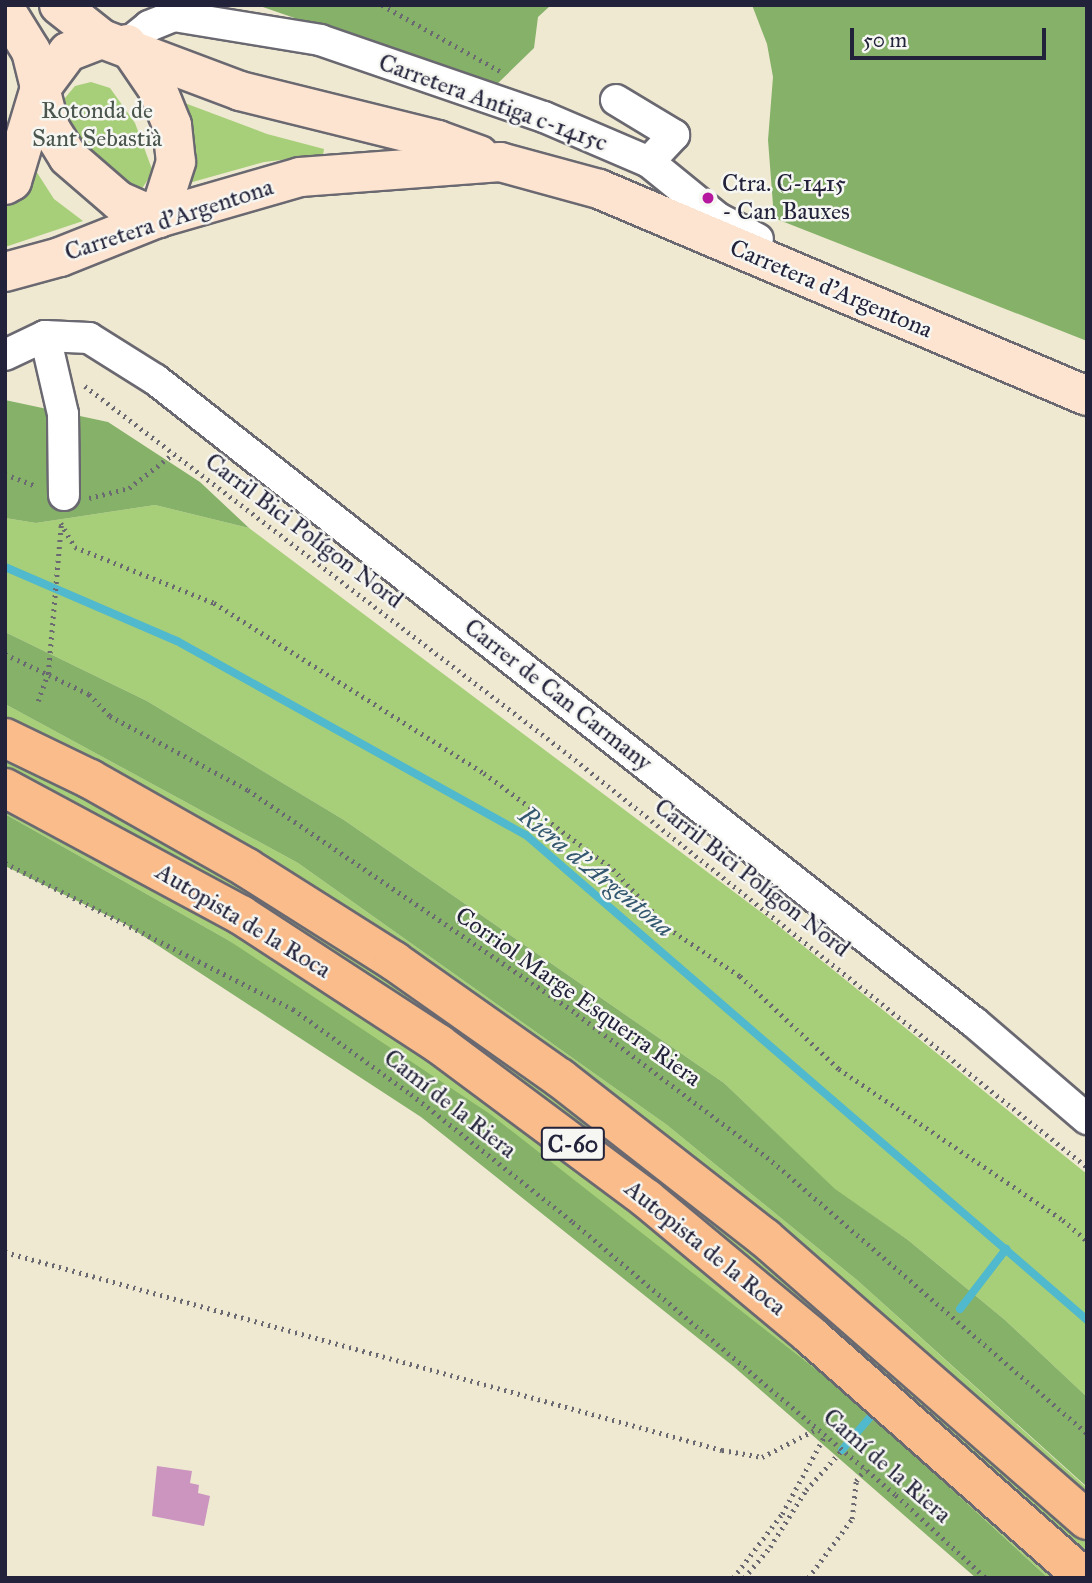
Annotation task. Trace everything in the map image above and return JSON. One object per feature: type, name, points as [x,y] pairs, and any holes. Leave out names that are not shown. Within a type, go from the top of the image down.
[{"type":"highway","name":"Autopista de la Roca","points":[[5,738],[90,779],[247,868],[394,961],[560,1078],[765,1238],[1087,1520]]},
{"type":"highway","name":"Autopista de la Roca","points":[[5,788],[241,915],[450,1052],[708,1250],[1085,1578]]},
{"type":"street","points":[[59,5],[115,42],[240,90],[438,140],[500,162]]},
{"type":"street","points":[[5,9],[31,51],[50,128],[68,157],[119,201],[158,218],[176,162],[173,125],[157,88],[115,42]]},
{"type":"street","name":"Carretera Antiga c-1415c","points":[[115,42],[174,16],[320,40],[544,117],[649,162],[718,218],[806,262],[827,288]]},
{"type":"street","points":[[5,185],[12,181],[40,91],[68,52],[115,42]]},
{"type":"street","points":[[616,100],[674,135],[649,162]]},
{"type":"street","name":"Carretera d'Argentona","points":[[5,272],[60,257],[158,218],[300,177],[500,162],[599,189],[827,288],[1087,396]]},
{"type":"street","points":[[45,336],[63,414],[62,509]]},
{"type":"street","name":"Carrer de Can Carmany","points":[[5,355],[45,336],[89,338],[156,380],[975,1023],[1087,1119]]},
{"type":"path","points":[[382,5],[508,75]]},
{"type":"path","name":"Carril Bici Polígon Nord","points":[[56,375],[75,378],[565,751],[1087,1167]]},
{"type":"path","points":[[62,509],[82,499],[109,496],[154,473],[173,454]]},
{"type":"path","points":[[38,701],[48,674],[62,509]]},
{"type":"path","points":[[62,509],[75,547],[214,603],[484,773],[612,869],[668,928],[740,976],[839,1069],[1063,1220],[1087,1241]]},
{"type":"path","name":"Corriol Marge Esquerra Riera","points":[[5,654],[89,694],[120,722],[248,790],[577,1014],[768,1157],[1087,1433]]},
{"type":"path","name":"Camí de la Riera","points":[[5,863],[293,1009],[411,1094],[573,1222],[865,1469],[986,1578]]},
{"type":"path","points":[[5,1252],[722,1450],[762,1457],[817,1429]]},
{"type":"path","points":[[733,1578],[782,1514],[825,1435]]},
{"type":"path","points":[[744,1578],[770,1547],[806,1490],[842,1450]]},
{"type":"path","points":[[808,1578],[852,1519],[856,1481],[865,1469]]},
{"type":"green space","points":[[257,5],[551,5],[538,17],[534,48],[494,87]]},
{"type":"green space","points":[[752,5],[1087,5],[1087,341],[774,218],[768,140],[773,77],[767,44]]},
{"type":"green space","name":"Rotonda de Sant Sebastià","points":[[91,82],[110,88],[135,123],[153,172],[141,190],[129,194],[88,165],[60,104],[75,86]]},
{"type":"green space","points":[[174,99],[267,134],[324,149],[323,155],[264,162],[178,186]]},
{"type":"green space","points":[[27,157],[54,199],[83,221],[5,247],[5,189]]},
{"type":"green space","points":[[5,400],[108,422],[200,482],[249,528],[155,505],[36,523],[5,518]]},
{"type":"green space","points":[[155,505],[249,528],[766,916],[1087,1174],[1087,1397],[1005,1320],[908,1240],[834,1189],[724,1083],[344,820],[147,701],[5,632],[5,518],[36,523]]},
{"type":"green space","points":[[5,632],[147,701],[344,820],[724,1083],[835,1189],[908,1240],[1005,1320],[1087,1397],[1087,1487],[857,1280],[667,1125],[298,863],[5,704]]},
{"type":"green space","points":[[5,704],[298,863],[667,1125],[857,1280],[1087,1488],[1087,1578],[1048,1578],[856,1401],[228,940],[5,814]]},
{"type":"green space","points":[[5,814],[228,940],[490,1114],[856,1401],[1048,1578],[976,1578],[733,1366],[421,1117],[125,924],[5,866]]},
{"type":"building","points":[[157,1466],[192,1471],[190,1483],[199,1485],[198,1493],[210,1496],[204,1526],[152,1516]]},
{"type":"waterway","name":"Riera d'Argentona","points":[[5,567],[177,641],[526,835],[1087,1320]]},
{"type":"waterway","points":[[960,1309],[1006,1249]]},
{"type":"waterway","points":[[842,1450],[871,1416]]},
{"type":"place","name":"Ctra. C-1415 - Can Bauxes","points":[[708,198]]}]
